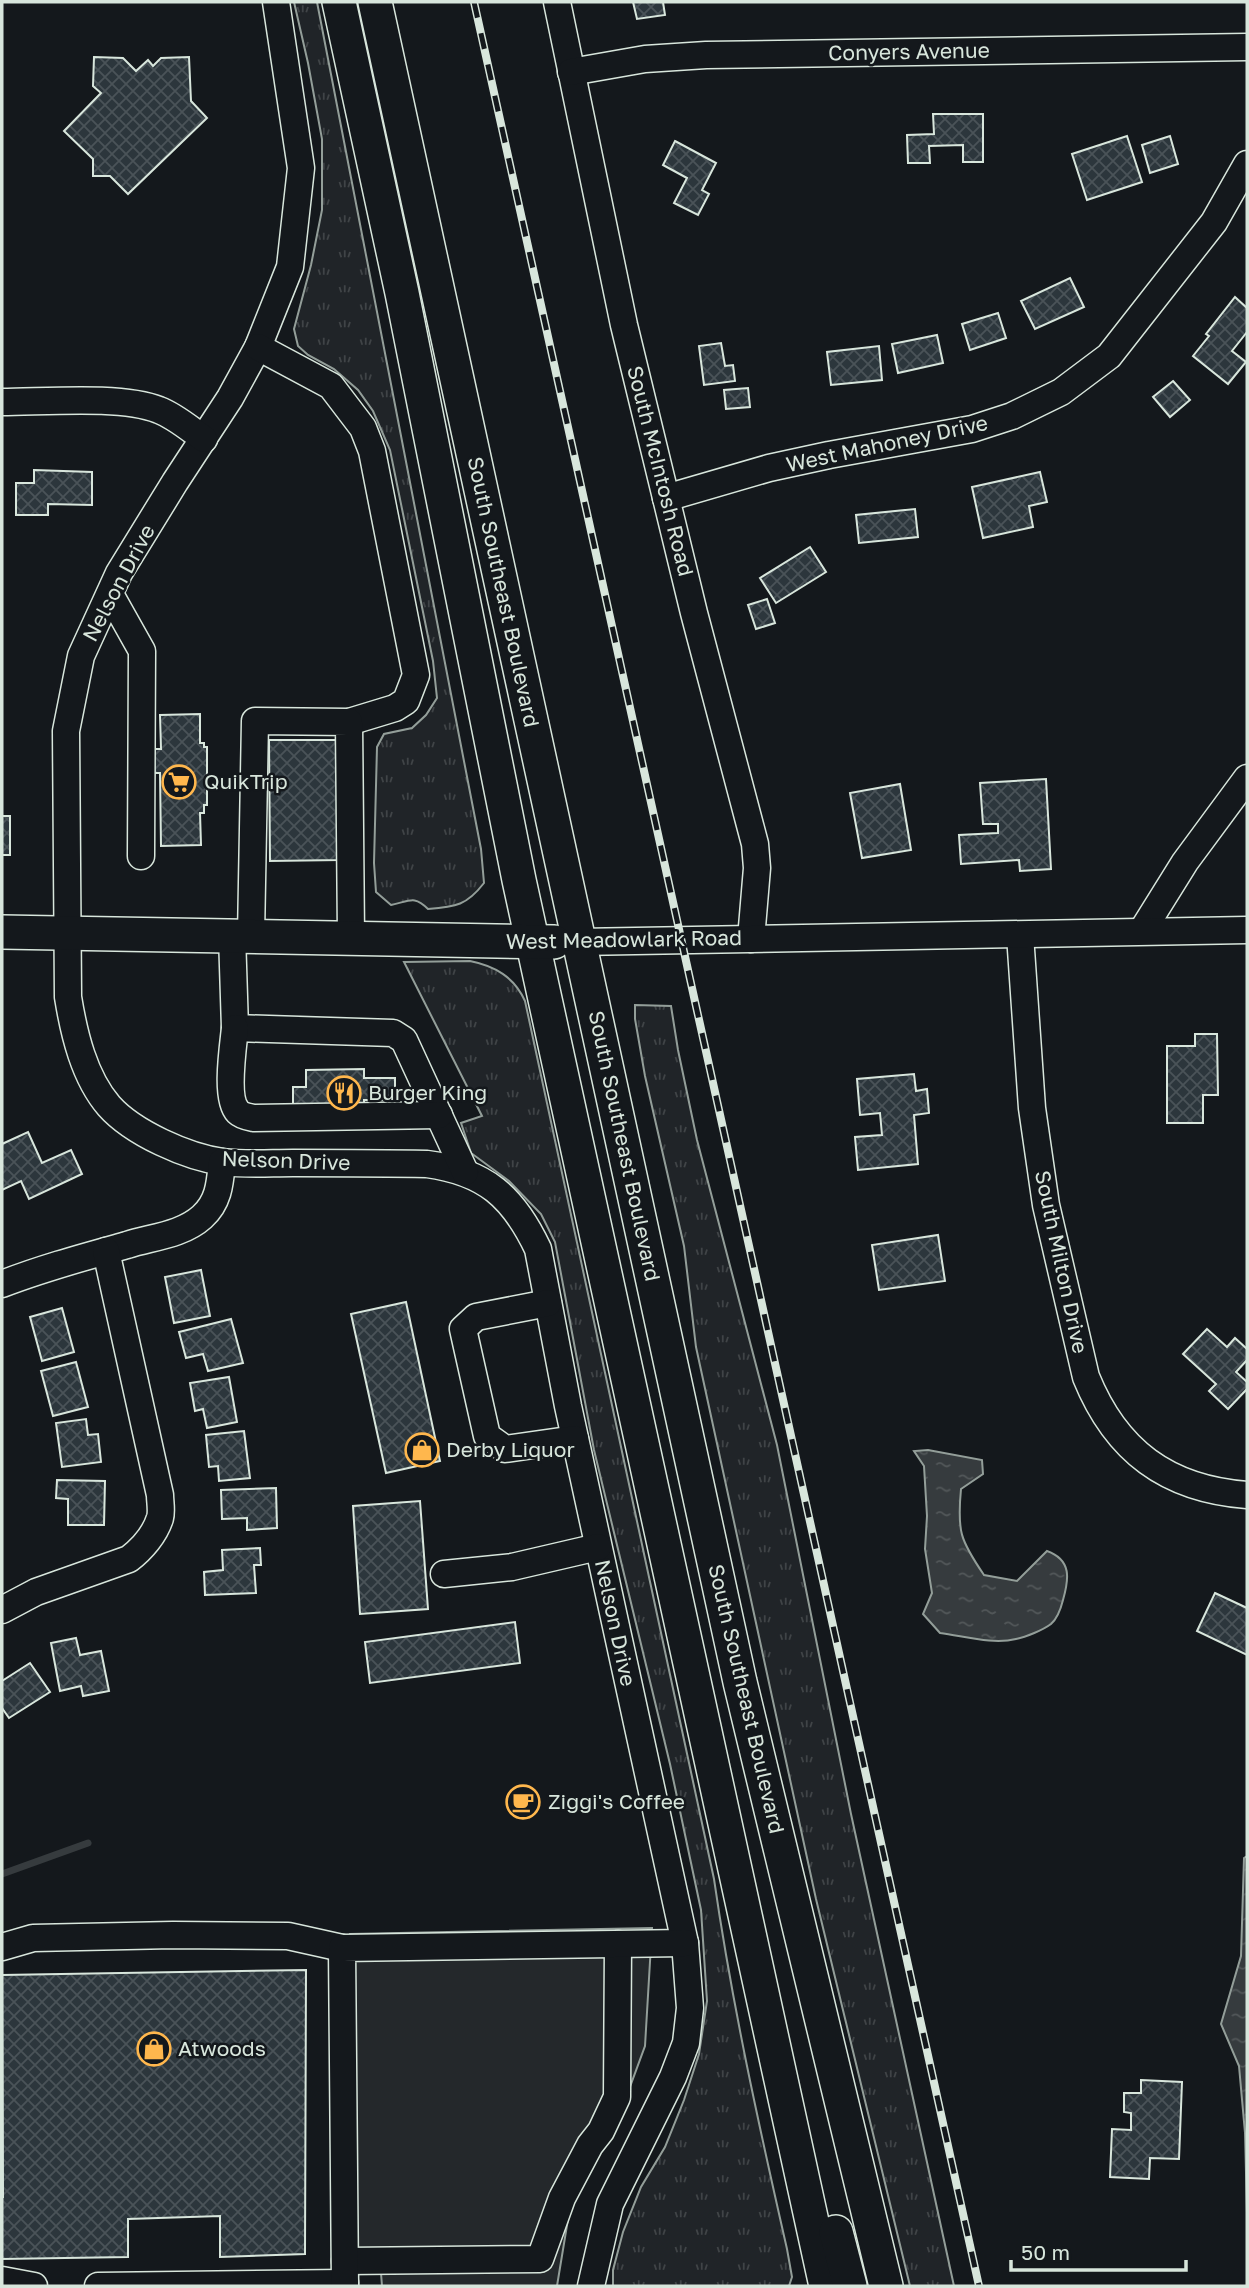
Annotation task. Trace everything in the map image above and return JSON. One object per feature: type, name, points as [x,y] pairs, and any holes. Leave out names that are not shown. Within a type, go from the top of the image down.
[{"type":"main road","name":"South Southeast Boulevard","points":[[339,2],[402,293],[533,942],[825,2286]]},
{"type":"main road","name":"South Southeast Boulevard","points":[[376,2],[740,1682],[886,2286]]},
{"type":"main road","name":"West Meadowlark Road","points":[[2,932],[578,943]]},
{"type":"main road","points":[[801,2286],[808,2198]]},
{"type":"main road","points":[[808,2198],[836,2234],[850,2286]]},
{"type":"street","name":"Nelson Drive","points":[[276,2],[301,168],[290,268],[258,347],[230,398],[174,482],[126,562],[81,656],[66,732],[68,997],[72,1024],[88,1071],[107,1104],[120,1118],[158,1142],[222,1162],[427,1164],[465,1172],[499,1191],[511,1203],[527,1226],[538,1249],[575,1440],[685,1943],[690,2008],[686,2043],[674,2077],[610,2204],[591,2286]]},
{"type":"street","name":"South McIntosh Road","points":[[557,2],[624,325],[694,613],[755,844],[757,868],[751,939]]},
{"type":"street","name":"Conyers Avenue","points":[[571,72],[645,59],[706,55],[1247,47]]},
{"type":"street","name":"West Mahoney Drive","points":[[666,498],[769,468],[972,429],[1012,416],[1061,392],[1109,356],[1214,222],[1238,200],[1247,164]]},
{"type":"street","points":[[258,347],[331,386],[363,428],[372,451],[416,675],[406,701],[395,708],[349,722],[255,721],[232,1101],[239,1114],[254,1118],[439,1115]]},
{"type":"street","points":[[2,402],[120,402],[158,409],[204,439]]},
{"type":"street","points":[[110,594],[142,651],[141,856]]},
{"type":"street","points":[[349,722],[351,937]]},
{"type":"street","points":[[1142,931],[1185,862],[1247,778]]},
{"type":"street","name":"West Meadowlark Road","points":[[578,943],[1247,930]]},
{"type":"street","name":"South Milton Drive","points":[[1020,935],[1032,1108],[1046,1205],[1090,1388],[1108,1422],[1134,1452],[1155,1468],[1175,1479],[1207,1490],[1247,1495]]},
{"type":"street","points":[[235,1028],[393,1033],[404,1040],[465,1172]]},
{"type":"street","points":[[2,1284],[35,1271],[176,1232],[189,1226],[204,1216],[218,1193],[222,1162]]},
{"type":"street","points":[[2,1610],[36,1592],[129,1559],[140,1550],[160,1517],[160,1495],[106,1251]]},
{"type":"street","points":[[548,1303],[477,1317],[463,1329],[487,1436],[505,1449],[575,1440]]},
{"type":"street","points":[[444,1574],[512,1567],[598,1547]]},
{"type":"street","points":[[2,1947],[33,1938],[173,1935],[288,1937],[342,1948],[685,1943]]},
{"type":"street","points":[[98,2286],[345,2277],[540,2259],[562,2198],[590,2145],[601,2131],[617,2097],[618,1944]]},
{"type":"street","points":[[342,1948],[345,2277]]},
{"type":"street","points":[[2,2280],[34,2286]]},
{"type":"green space","points":[[294,2],[317,2],[481,849],[484,883],[460,904],[446,907],[428,909],[411,900],[391,905],[376,892],[374,863],[377,747],[384,734],[412,728],[426,715],[437,698],[433,661],[390,450],[373,411],[358,390],[334,369],[308,355],[298,346],[294,329],[322,210],[322,139]]},
{"type":"green space","points":[[470,961],[503,974],[515,985],[525,1001],[714,1879],[756,2111],[787,2249],[792,2277],[789,2286],[613,2286],[613,2270],[623,2232],[641,2187],[665,2147],[699,2054],[707,2001],[701,1910],[670,1764],[594,1450],[555,1242],[541,1214],[509,1181],[471,1153],[461,1123],[482,1116],[404,962]]},
{"type":"green space","points":[[635,1005],[671,1006],[697,1140],[777,1445],[851,1814],[954,2286],[910,2286],[816,1899],[696,1347],[684,1246],[645,1076]]},
{"type":"shaded area","points":[[652,1928],[645,2046],[624,2103],[570,2207],[557,2286],[382,2286],[381,2273],[353,2274],[350,1934]]},
{"type":"water","points":[[928,1450],[982,1460],[983,1474],[961,1489],[960,1525],[965,1543],[984,1575],[1017,1581],[1047,1551],[1065,1565],[1067,1585],[1060,1610],[1051,1624],[1020,1638],[988,1641],[940,1633],[923,1614],[932,1593],[925,1549],[927,1516],[924,1466],[914,1451]]},
{"type":"water","points":[[1247,1856],[1247,2213],[1245,2133],[1239,2066],[1221,2024],[1241,1956],[1244,1858]]},
{"type":"building","points":[[633,2],[663,2],[665,15],[637,19]]},
{"type":"building","points":[[94,57],[123,58],[136,71],[148,60],[153,66],[161,58],[189,57],[191,101],[207,118],[128,194],[110,176],[93,176],[93,159],[64,131],[101,93],[93,86]]},
{"type":"building","points":[[933,114],[983,114],[983,162],[963,162],[963,145],[929,146],[930,163],[908,163],[907,135],[934,134]]},
{"type":"building","points":[[1127,136],[1142,182],[1087,200],[1072,154]]},
{"type":"building","points":[[1170,136],[1178,164],[1150,173],[1142,145]]},
{"type":"building","points":[[675,141],[716,163],[702,190],[709,194],[698,215],[674,203],[687,178],[663,165]]},
{"type":"building","points":[[1070,278],[1084,307],[1035,329],[1021,301]]},
{"type":"building","points":[[1235,297],[1247,308],[1247,332],[1232,351],[1246,362],[1228,384],[1193,356],[1209,336],[1206,334]]},
{"type":"building","points":[[998,313],[1006,338],[970,350],[962,324]]},
{"type":"building","points":[[937,335],[943,363],[898,373],[892,344]]},
{"type":"building","points":[[721,343],[725,366],[733,365],[735,381],[704,385],[699,346]]},
{"type":"building","points":[[879,346],[882,380],[831,385],[827,352]]},
{"type":"building","points":[[1173,381],[1190,400],[1170,417],[1153,397]]},
{"type":"building","points":[[748,388],[750,407],[726,409],[724,390]]},
{"type":"building","points":[[34,470],[92,472],[92,505],[48,504],[48,515],[16,515],[16,483],[34,483]]},
{"type":"building","points":[[1040,472],[1047,502],[1029,506],[1033,527],[983,538],[972,487]]},
{"type":"building","points":[[915,509],[918,537],[859,543],[856,515]]},
{"type":"building","points":[[810,547],[826,572],[776,603],[760,578]]},
{"type":"building","points":[[767,599],[775,623],[756,629],[748,605]]},
{"type":"building","points":[[200,714],[200,743],[207,747],[207,805],[204,805],[204,813],[200,813],[201,845],[161,846],[160,773],[154,773],[154,749],[161,749],[160,715]]},
{"type":"building","points":[[269,740],[339,740],[340,860],[270,861]]},
{"type":"building","points":[[1046,779],[1051,869],[1020,871],[1019,860],[961,864],[959,835],[998,833],[998,824],[983,824],[980,783]]},
{"type":"building","points":[[900,784],[911,850],[862,858],[850,793]]},
{"type":"building","points":[[2,816],[10,816],[10,855],[2,855]]},
{"type":"building","points":[[1195,1034],[1217,1034],[1218,1095],[1203,1095],[1203,1123],[1167,1123],[1167,1046],[1195,1046]]},
{"type":"building","name":"Burger King","points":[[364,1069],[364,1078],[395,1078],[395,1100],[364,1100],[364,1108],[293,1108],[293,1087],[306,1087],[306,1070]]},
{"type":"building","points":[[914,1074],[916,1091],[927,1089],[929,1113],[914,1115],[918,1164],[858,1170],[855,1137],[882,1135],[880,1113],[860,1115],[857,1079]]},
{"type":"building","points":[[28,1132],[42,1163],[71,1150],[82,1174],[29,1199],[21,1181],[2,1190],[2,1144]]},
{"type":"building","points":[[938,1235],[945,1281],[879,1290],[872,1245]]},
{"type":"building","points":[[201,1270],[210,1316],[174,1323],[165,1277]]},
{"type":"building","points":[[406,1302],[440,1461],[386,1473],[351,1314]]},
{"type":"building","points":[[62,1308],[74,1352],[42,1361],[30,1317]]},
{"type":"building","points":[[231,1319],[243,1363],[208,1371],[203,1354],[186,1358],[179,1332]]},
{"type":"building","points":[[1207,1329],[1227,1347],[1235,1338],[1247,1349],[1247,1360],[1236,1372],[1247,1382],[1247,1389],[1228,1409],[1209,1391],[1216,1384],[1183,1354]]},
{"type":"building","points":[[76,1362],[88,1407],[53,1416],[41,1371]]},
{"type":"building","points":[[229,1377],[237,1422],[207,1428],[203,1409],[195,1411],[190,1383]]},
{"type":"building","points":[[86,1419],[88,1435],[98,1434],[101,1462],[62,1467],[56,1423]]},
{"type":"building","points":[[244,1431],[250,1478],[219,1481],[218,1466],[209,1467],[206,1435]]},
{"type":"building","points":[[57,1480],[105,1481],[104,1525],[68,1525],[68,1499],[56,1498]]},
{"type":"building","points":[[276,1488],[277,1528],[247,1530],[247,1518],[222,1519],[221,1490]]},
{"type":"building","points":[[420,1501],[428,1609],[360,1614],[353,1506]]},
{"type":"building","points":[[260,1548],[261,1565],[254,1565],[256,1593],[205,1595],[204,1572],[223,1570],[222,1550]]},
{"type":"building","points":[[1215,1593],[1247,1608],[1247,1655],[1197,1631]]},
{"type":"building","points":[[515,1622],[520,1663],[370,1683],[365,1642]]},
{"type":"building","points":[[76,1638],[80,1655],[101,1651],[109,1691],[83,1696],[81,1686],[60,1691],[51,1643]]},
{"type":"building","points":[[30,1663],[50,1692],[9,1718],[2,1708],[2,1681]]},
{"type":"building","name":"Atwoods","points":[[306,1970],[305,2254],[220,2257],[220,2216],[128,2219],[128,2257],[2,2259],[2,1975]]},
{"type":"building","points":[[1141,2080],[1182,2082],[1179,2159],[1150,2158],[1149,2179],[1110,2177],[1112,2129],[1131,2130],[1131,2113],[1124,2112],[1124,2093],[1141,2093]]},
{"type":"waterway","points":[[2,1874],[88,1843]]},
{"type":"railway","points":[[474,2],[979,2286]]},
{"type":"place","name":"QuikTrip","points":[[179,782]]},
{"type":"place","name":"Burger King","points":[[344,1093]]},
{"type":"place","name":"Derby Liquor","points":[[422,1450]]},
{"type":"place","name":"Ziggi's Coffee","points":[[523,1802]]},
{"type":"place","name":"Atwoods","points":[[154,2049]]}]
